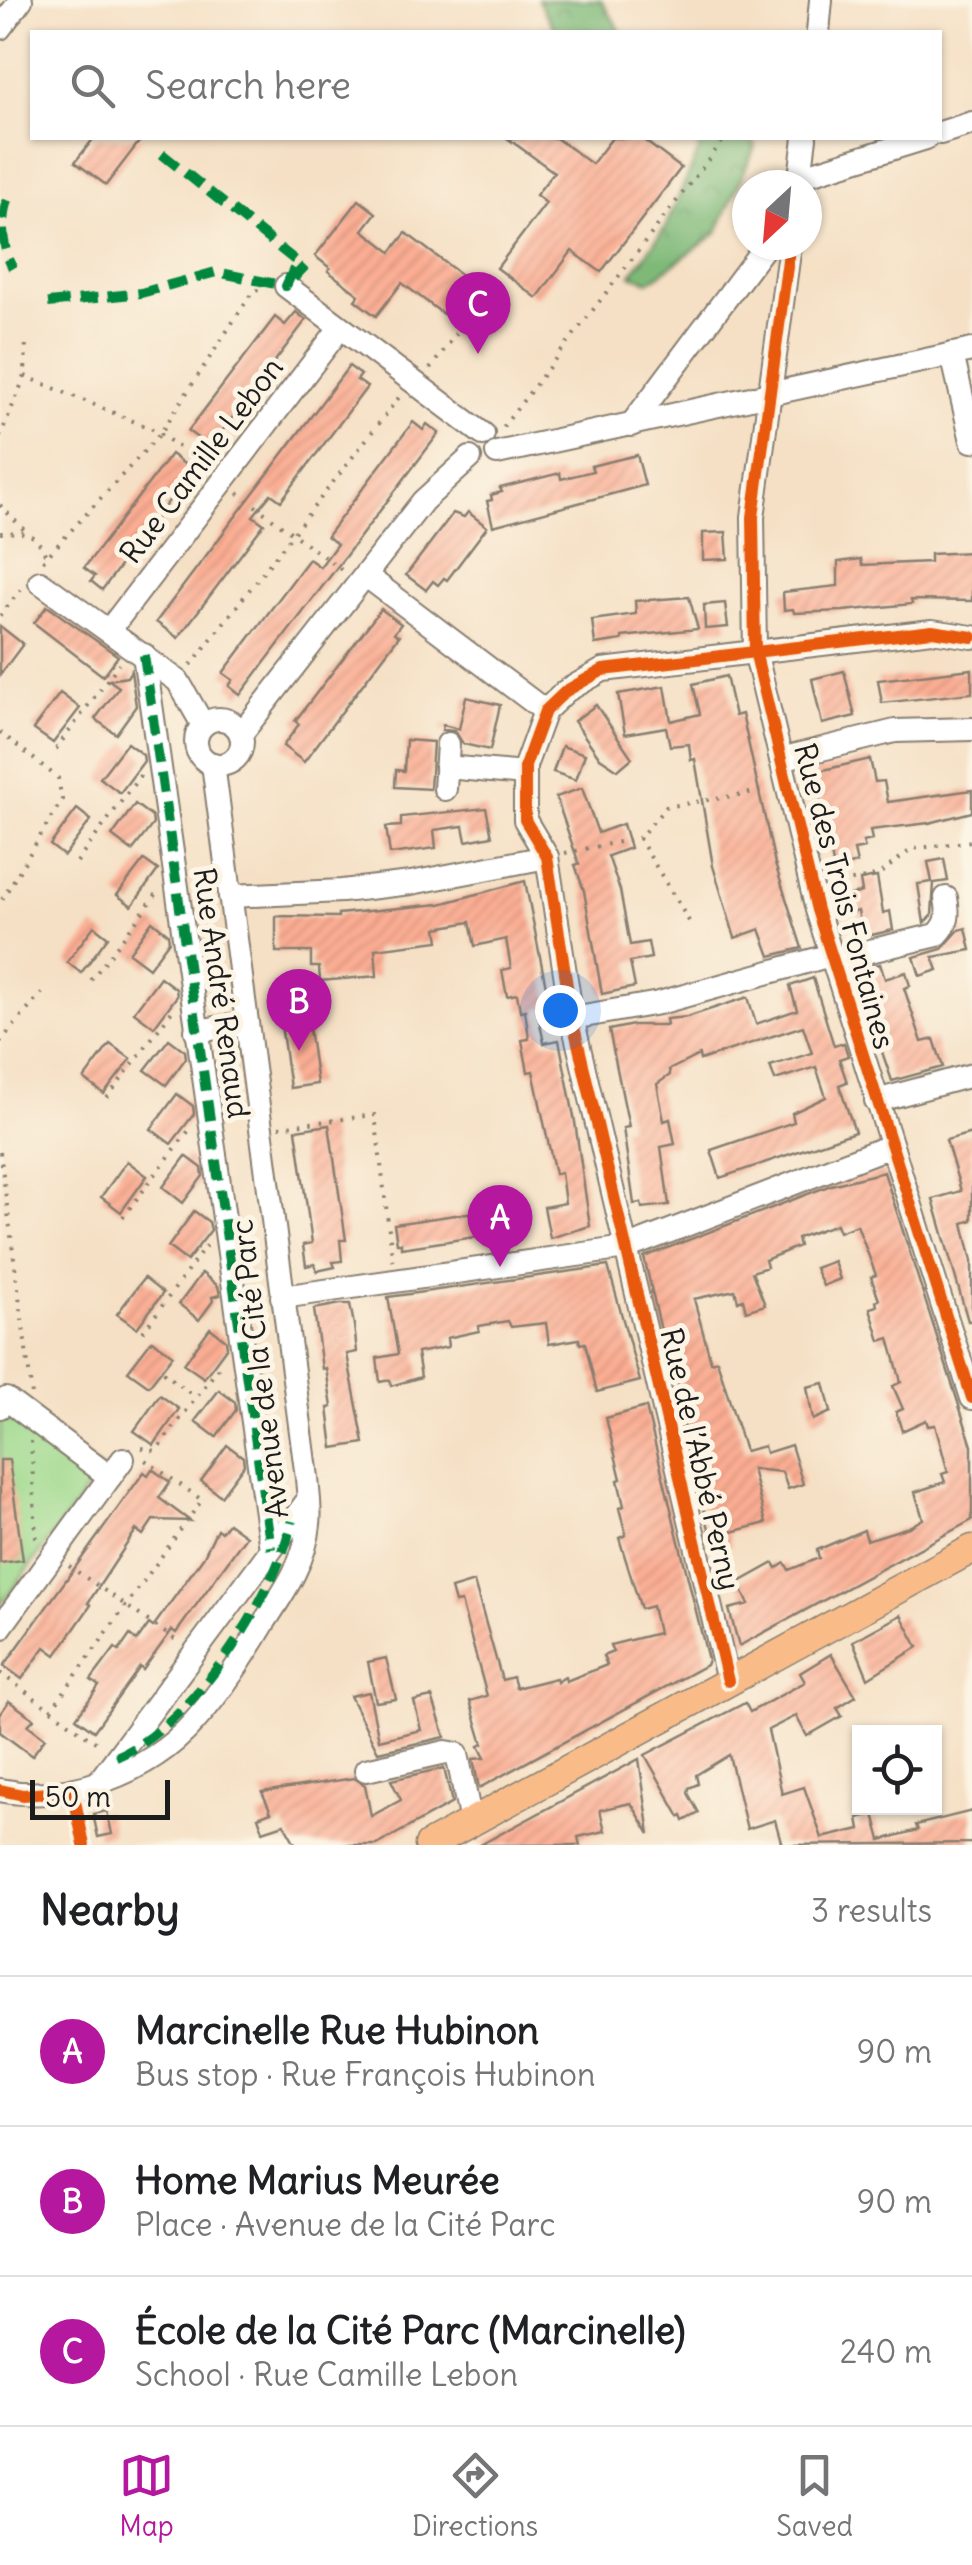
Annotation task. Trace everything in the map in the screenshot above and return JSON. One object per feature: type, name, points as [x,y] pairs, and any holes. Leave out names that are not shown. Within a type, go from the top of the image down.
[{"type":"main road","points":[[430,1845],[972,1549]]},
{"type":"street","points":[[0,28],[21,0]]},
{"type":"street","points":[[818,30],[821,0]]},
{"type":"street","points":[[942,132],[972,123]]},
{"type":"street","points":[[801,170],[805,140]]},
{"type":"street","points":[[822,173],[920,140]]},
{"type":"street","points":[[631,425],[755,260]]},
{"type":"street","name":"Rue des Trois Fontaines","points":[[788,260],[753,517],[755,651],[812,890],[972,1398]]},
{"type":"street","points":[[286,286],[491,442]]},
{"type":"street","name":"Rue Camille Lebon","points":[[110,630],[340,328]]},
{"type":"street","points":[[240,734],[224,719],[217,718],[203,725],[196,737],[198,751],[213,764],[227,763],[238,754],[240,734],[423,500],[470,458],[469,442],[631,425],[962,352],[972,442]]},
{"type":"street","points":[[362,579],[546,711]]},
{"type":"street","points":[[33,580],[178,681],[203,725]]},
{"type":"street","points":[[446,767],[524,774],[546,711],[566,691],[603,670],[932,631],[972,637]]},
{"type":"street","name":"Rue André Renaud","points":[[138,651],[158,752],[241,1338]]},
{"type":"street","points":[[781,759],[896,730],[972,729]]},
{"type":"street","name":"Avenue de la Cité Parc","points":[[0,1790],[23,1794],[72,1791],[149,1759],[192,1724],[239,1664],[294,1576],[310,1526],[213,764]]},
{"type":"street","name":"Rue de l’Abbé Perny","points":[[524,774],[525,820],[546,857],[572,1018],[728,1681]]},
{"type":"street","points":[[230,896],[342,891],[411,883],[546,857]]},
{"type":"street","points":[[572,1018],[659,1003],[936,935],[946,927],[946,898]]},
{"type":"street","points":[[196,1031],[247,1024]]},
{"type":"street","points":[[876,1101],[972,1075]]},
{"type":"street","points":[[282,1296],[626,1248],[890,1146]]},
{"type":"street","name":"Avenue de la Cité Parc","points":[[241,1338],[272,1549]]},
{"type":"street","points":[[0,1628],[121,1462],[3,1403]]},
{"type":"street","points":[[98,1782],[308,1500]]},
{"type":"street","points":[[366,1770],[446,1752],[457,1754],[472,1822]]},
{"type":"path","points":[[491,442],[723,140]]},
{"type":"path","points":[[178,681],[496,280]]},
{"type":"path","points":[[0,616],[33,580],[47,556],[160,434],[253,291],[286,286]]},
{"type":"path","points":[[0,437],[25,376],[26,338]]},
{"type":"path","points":[[25,376],[160,434],[294,534],[362,579]]},
{"type":"path","points":[[0,505],[39,541],[47,556]]},
{"type":"path","points":[[0,533],[26,532]]},
{"type":"path","points":[[56,749],[138,651]]},
{"type":"path","points":[[0,732],[58,778],[62,800],[0,903]]},
{"type":"path","points":[[77,862],[158,752]]},
{"type":"path","points":[[546,857],[639,838],[666,807],[788,788]]},
{"type":"path","points":[[639,838],[692,926]]},
{"type":"path","points":[[812,890],[878,875],[912,849],[972,841]]},
{"type":"path","points":[[91,980],[174,871]]},
{"type":"path","points":[[107,1098],[190,986]]},
{"type":"path","points":[[0,1042],[42,993]]},
{"type":"path","points":[[124,1217],[207,1107]]},
{"type":"path","points":[[267,1128],[375,1115],[394,1273]]},
{"type":"path","points":[[0,1152],[32,1419],[36,1537],[194,1653]]},
{"type":"path","points":[[143,1332],[224,1221]]},
{"type":"path","points":[[164,1372],[196,1398]]},
{"type":"path","points":[[51,1710],[202,1500],[121,1462]]},
{"type":"path","points":[[0,1672],[116,1757]]},
{"type":"path","points":[[72,1791],[84,1845]]},
{"type":"green space","points":[[538,0],[601,0],[620,30],[555,30]]},
{"type":"green space","points":[[689,140],[749,140],[756,145],[745,170],[732,170],[732,198],[716,234],[650,281],[631,275],[665,228],[700,148]]},
{"type":"green space","points":[[4,1412],[102,1470],[0,1606],[0,1417]]},
{"type":"building","points":[[92,140],[140,140],[106,185],[75,162]]},
{"type":"building","points":[[510,140],[559,140],[592,164],[610,140],[644,140],[681,168],[601,272],[572,251],[537,298],[497,268],[546,203],[536,195],[554,172]]},
{"type":"building","points":[[359,200],[376,213],[363,230],[391,252],[406,233],[468,280],[443,314],[402,283],[376,316],[355,300],[359,295],[315,256]]},
{"type":"building","points":[[296,312],[306,320],[210,447],[188,431],[275,317],[285,325]]},
{"type":"building","points":[[349,366],[361,375],[357,380],[367,387],[281,501],[271,494],[253,516],[264,524],[178,638],[156,622]]},
{"type":"building","points":[[413,422],[423,430],[427,424],[439,433],[240,695],[229,686],[233,680],[223,673],[309,559],[320,567],[337,544],[327,536]]},
{"type":"building","points":[[171,454],[192,470],[102,590],[91,581],[95,576],[84,568]]},
{"type":"building","points":[[637,455],[645,485],[493,526],[487,501],[492,500],[491,495],[502,492],[500,488],[560,473],[561,479],[593,471],[591,466]]},
{"type":"building","points":[[468,512],[487,527],[447,580],[444,578],[438,585],[433,581],[426,590],[406,575],[453,513],[464,517]]},
{"type":"building","points":[[726,532],[728,559],[703,560],[703,533]]},
{"type":"building","points":[[972,552],[972,601],[911,600],[912,604],[843,611],[784,610],[783,592],[838,586],[838,562],[930,562],[930,554]]},
{"type":"building","points":[[689,597],[698,629],[622,637],[595,644],[592,620],[636,614],[635,601]]},
{"type":"building","points":[[725,603],[728,627],[705,629],[704,605]]},
{"type":"building","points":[[47,606],[118,656],[103,676],[34,623]]},
{"type":"building","points":[[381,609],[401,624],[394,633],[399,636],[304,762],[283,746],[299,724],[295,721]]},
{"type":"building","points":[[0,626],[23,644],[0,675]]},
{"type":"building","points":[[972,669],[972,693],[882,703],[878,680]]},
{"type":"building","points":[[131,671],[136,706],[116,734],[95,719],[119,687],[109,680],[127,677]]},
{"type":"building","points":[[844,671],[855,716],[822,724],[812,679]]},
{"type":"building","points":[[726,676],[735,716],[742,714],[775,864],[802,948],[770,956],[760,929],[735,938],[713,866],[689,744],[670,746],[666,727],[625,734],[618,694],[665,686],[671,721],[700,714],[693,684]]},
{"type":"building","points":[[60,693],[80,708],[53,743],[33,729]]},
{"type":"building","points":[[466,697],[500,705],[490,750],[463,744],[455,731],[442,730],[443,725],[459,729]]},
{"type":"building","points":[[596,705],[632,758],[618,770],[600,758],[574,721]]},
{"type":"building","points":[[406,740],[433,742],[430,789],[395,787],[396,770],[404,771]]},
{"type":"building","points":[[127,743],[143,755],[144,761],[120,793],[100,778]]},
{"type":"building","points":[[562,746],[585,754],[576,780],[553,772]]},
{"type":"building","points":[[870,759],[875,782],[884,781],[888,802],[972,790],[972,812],[929,823],[870,830],[872,840],[863,842],[865,848],[854,850],[857,863],[834,869],[815,772]]},
{"type":"building","points":[[582,788],[598,833],[623,824],[630,848],[608,856],[620,890],[630,945],[648,942],[651,958],[630,962],[635,987],[602,994],[584,891],[575,865],[579,864],[556,797]]},
{"type":"building","points":[[135,804],[152,817],[153,824],[132,851],[112,836]]},
{"type":"building","points":[[486,808],[492,836],[466,841],[463,826],[434,830],[436,848],[390,854],[386,827],[401,826],[401,817]]},
{"type":"building","points":[[77,809],[91,820],[64,856],[50,845]]},
{"type":"building","points":[[944,859],[948,881],[934,883],[932,915],[924,923],[918,884],[932,882],[928,862]]},
{"type":"building","points":[[144,860],[158,870],[132,906],[117,895]]},
{"type":"building","points":[[877,877],[883,913],[890,911],[893,930],[863,937],[858,911],[838,917],[833,900],[862,892],[860,880]]},
{"type":"building","points":[[525,881],[550,1007],[537,1009],[544,1043],[559,1040],[590,1226],[550,1238],[544,1207],[565,1203],[561,1173],[555,1174],[533,1071],[528,1072],[522,1040],[529,1039],[525,1010],[520,1011],[517,994],[507,996],[502,970],[511,968],[506,939],[475,946],[470,922],[437,928],[439,941],[375,949],[377,976],[320,981],[319,967],[311,967],[311,952],[276,952],[276,916],[338,917],[440,904]]},
{"type":"building","points":[[152,921],[168,934],[169,941],[149,968],[129,953]]},
{"type":"building","points":[[94,926],[108,937],[81,973],[67,962]]},
{"type":"building","points":[[966,928],[971,950],[933,957],[938,970],[920,976],[914,957],[942,949],[959,930]]},
{"type":"building","points":[[880,964],[885,979],[906,972],[910,986],[904,988],[922,1042],[934,1039],[943,1067],[892,1081],[854,970]]},
{"type":"building","points":[[160,977],[176,989],[177,996],[154,1027],[134,1012]]},
{"type":"building","points":[[813,978],[834,1046],[844,1043],[848,1056],[839,1059],[847,1082],[839,1085],[855,1132],[720,1178],[711,1150],[794,1122],[792,1113],[826,1097],[816,1067],[775,1080],[770,1066],[812,1053],[803,1026],[700,1060],[699,1055],[669,1070],[670,1075],[657,1084],[664,1121],[670,1119],[675,1144],[661,1147],[669,1205],[642,1208],[641,1203],[634,1204],[623,1128],[629,1127],[609,1030],[667,1025],[666,1019],[687,1017],[748,997],[756,1024],[797,1010],[790,986]]},
{"type":"building","points":[[307,1014],[317,1084],[290,1088],[280,1018]]},
{"type":"building","points":[[169,1039],[185,1051],[186,1058],[166,1085],[145,1070]]},
{"type":"building","points":[[110,1044],[131,1059],[104,1094],[84,1079]]},
{"type":"building","points":[[177,1094],[193,1106],[194,1114],[171,1144],[151,1129]]},
{"type":"building","points":[[329,1125],[346,1240],[340,1240],[342,1261],[317,1271],[315,1264],[306,1266],[303,1245],[312,1243],[296,1130]]},
{"type":"building","points":[[972,1133],[972,1220],[963,1223],[972,1261],[972,1321],[968,1321],[933,1199],[961,1191],[946,1140]]},
{"type":"building","points":[[186,1156],[202,1168],[203,1176],[183,1203],[163,1187]]},
{"type":"building","points":[[127,1161],[147,1176],[121,1212],[101,1197]]},
{"type":"building","points":[[884,1172],[972,1446],[972,1520],[739,1646],[729,1609],[749,1604],[738,1583],[774,1563],[777,1568],[785,1563],[789,1570],[819,1558],[817,1550],[864,1530],[867,1540],[909,1527],[923,1519],[915,1492],[945,1482],[942,1474],[948,1472],[935,1425],[928,1426],[926,1420],[902,1431],[896,1412],[903,1409],[893,1386],[901,1382],[900,1378],[889,1338],[880,1341],[870,1308],[877,1306],[879,1300],[871,1277],[876,1275],[857,1225],[839,1232],[836,1224],[797,1238],[799,1246],[765,1260],[767,1267],[752,1272],[765,1305],[746,1311],[735,1290],[694,1299],[711,1362],[717,1360],[745,1451],[764,1446],[766,1453],[791,1445],[803,1484],[788,1489],[782,1472],[752,1469],[766,1523],[728,1533],[731,1545],[714,1549],[677,1399],[681,1398],[675,1373],[671,1374],[644,1257],[831,1185]]},
{"type":"building","points":[[503,1208],[506,1227],[496,1229],[496,1234],[401,1248],[401,1243],[397,1243],[394,1224]]},
{"type":"building","points":[[194,1211],[209,1222],[211,1230],[187,1261],[168,1247]]},
{"type":"building","points":[[834,1261],[840,1279],[823,1286],[815,1268]]},
{"type":"building","points":[[608,1266],[640,1381],[597,1392],[585,1343],[580,1344],[579,1339],[549,1344],[546,1323],[511,1327],[508,1321],[479,1326],[479,1331],[447,1338],[448,1347],[417,1353],[421,1377],[391,1386],[390,1380],[380,1382],[377,1358],[398,1354],[388,1297]]},
{"type":"building","points":[[202,1273],[218,1286],[220,1295],[212,1297],[199,1320],[179,1304]]},
{"type":"building","points":[[144,1278],[163,1293],[137,1328],[117,1314]]},
{"type":"building","points":[[350,1304],[354,1325],[357,1352],[347,1354],[364,1443],[333,1448],[328,1408],[332,1407],[314,1309]]},
{"type":"building","points":[[210,1328],[226,1340],[227,1347],[204,1378],[184,1364]]},
{"type":"building","points":[[152,1340],[173,1355],[149,1386],[128,1371]]},
{"type":"building","points":[[824,1383],[831,1412],[813,1420],[807,1387]]},
{"type":"building","points":[[219,1390],[235,1402],[236,1410],[216,1437],[195,1421]]},
{"type":"building","points":[[160,1395],[179,1409],[154,1445],[134,1431]]},
{"type":"building","points":[[646,1407],[708,1660],[706,1665],[479,1788],[473,1759],[485,1758],[470,1701],[487,1696],[461,1602],[455,1603],[451,1589],[474,1582],[502,1680],[513,1677],[516,1688],[556,1678],[557,1682],[565,1677],[566,1681],[607,1665],[603,1656],[613,1652],[610,1645],[658,1633],[652,1606],[641,1609],[619,1538],[626,1535],[619,1508],[624,1506],[606,1418]]},
{"type":"building","points":[[227,1445],[243,1457],[244,1465],[221,1496],[201,1481]]},
{"type":"building","points":[[0,1460],[9,1460],[23,1560],[0,1563]]},
{"type":"building","points":[[152,1469],[170,1482],[159,1498],[190,1521],[153,1520],[143,1535],[136,1530],[56,1655],[45,1647],[22,1679],[4,1666],[144,1472],[148,1475]]},
{"type":"building","points":[[228,1523],[246,1536],[176,1633],[172,1630],[143,1670],[140,1667],[94,1731],[76,1718],[99,1686],[91,1680],[130,1635],[137,1641],[149,1624],[153,1627],[204,1556],[217,1529],[221,1532]]},
{"type":"building","points":[[901,1615],[918,1647],[868,1678],[853,1641]]},
{"type":"building","points":[[831,1654],[856,1696],[837,1708],[842,1716],[807,1736],[796,1716],[768,1730],[782,1794],[804,1787],[822,1838],[860,1829],[858,1818],[870,1815],[874,1815],[881,1840],[918,1830],[916,1825],[972,1811],[972,1843],[782,1845],[775,1820],[747,1829],[729,1755],[696,1775],[698,1784],[689,1788],[688,1793],[699,1813],[684,1821],[645,1755],[745,1703],[750,1712],[805,1682],[800,1673]]},
{"type":"building","points":[[386,1658],[396,1699],[376,1702],[368,1662]]},
{"type":"building","points":[[369,1692],[379,1740],[421,1730],[414,1701],[432,1697],[445,1737],[378,1752],[350,1696]]},
{"type":"building","points":[[9,1701],[34,1719],[28,1725],[45,1738],[32,1756],[0,1732],[0,1714]]},
{"type":"building","points":[[639,1759],[650,1834],[631,1803],[600,1810],[605,1831],[578,1837],[580,1845],[480,1845]]},
{"type":"building","points":[[444,1768],[452,1803],[376,1845],[296,1845],[284,1824],[263,1831],[258,1817],[271,1812],[262,1792],[354,1778],[365,1785],[371,1816],[401,1800],[391,1780]]},
{"type":"building","points":[[107,1811],[112,1834],[98,1837],[93,1814]]},
{"type":"marked path","points":[[162,154],[297,262],[286,286],[305,266]]},
{"type":"marked path","points":[[7,200],[3,235],[13,268]]},
{"type":"marked path","points":[[48,303],[141,293],[216,272],[286,286]]},
{"type":"marked path","points":[[144,655],[271,1549]]},
{"type":"marked path","points":[[116,1757],[145,1741],[173,1718],[226,1657],[268,1587],[292,1521]]},
{"type":"cycle path","points":[[788,260],[753,517],[755,651],[817,910],[972,1398]]},
{"type":"cycle path","points":[[728,1681],[572,1018],[547,857],[525,820],[525,766],[545,711],[566,691],[603,670],[932,631],[972,637]]},
{"type":"cycle path","points":[[0,1790],[23,1795],[73,1791],[84,1845]]},
{"type":"place","name":"École de la Cité Parc (Marcinelle)","points":[[478,354]]},
{"type":"place","name":"Home Marius Meurée","points":[[299,1051]]},
{"type":"place","name":"Marcinelle Rue Hubinon","points":[[500,1267]]}]
